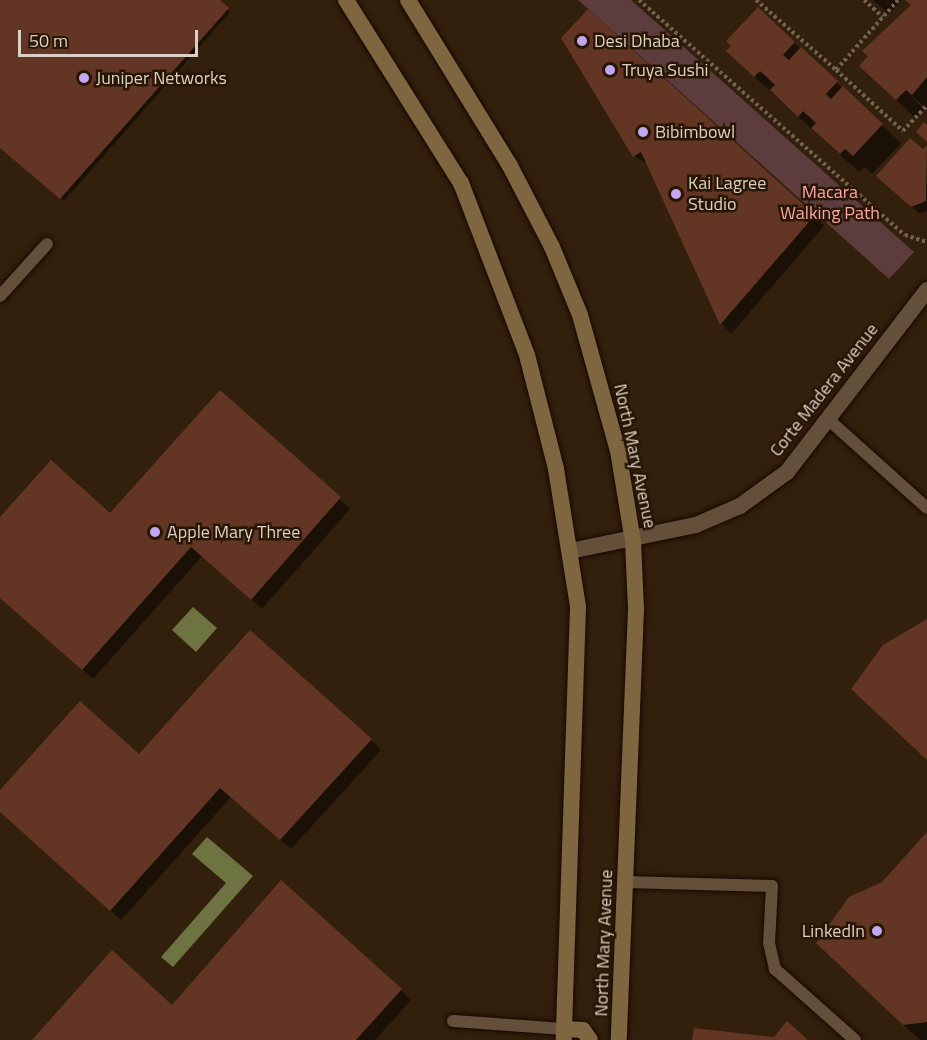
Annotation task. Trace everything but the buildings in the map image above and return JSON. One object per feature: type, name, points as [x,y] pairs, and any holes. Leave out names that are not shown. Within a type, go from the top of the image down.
[{"type":"main road","name":"North Mary Avenue","points":[[346,0],[429,127],[489,247],[527,355],[570,551],[578,607],[578,686],[565,1034]]},
{"type":"main road","name":"North Mary Avenue","points":[[408,0],[504,154],[552,247],[580,315],[605,402],[633,542],[635,688],[619,1040]]},
{"type":"main road","points":[[565,1034],[583,1030],[590,1040]]},
{"type":"street","name":"Corte Madera Avenue","points":[[570,551],[633,542],[740,506],[787,472],[830,421],[927,290]]},
{"type":"lane","points":[[0,296],[47,244]]},
{"type":"lane","points":[[830,421],[927,508]]},
{"type":"lane","points":[[626,882],[772,886],[769,943],[775,969],[855,1040]]},
{"type":"lane","points":[[453,1021],[565,1034]]},
{"type":"path","points":[[639,0],[905,235],[927,242]]},
{"type":"path","points":[[756,0],[903,131],[927,105]]},
{"type":"path","points":[[864,0],[883,17]]},
{"type":"path","points":[[836,70],[898,0]]},
{"type":"green space","name":"Macara Walking Path","points":[[578,0],[631,0],[914,252],[889,279]]},
{"type":"shaded area","points":[[193,607],[217,628],[196,652],[172,630]]},
{"type":"shaded area","points":[[207,837],[253,876],[173,967],[161,957],[226,883],[192,854]]},
{"type":"place","name":"Desi Dhaba","points":[[582,41]]},
{"type":"place","name":"Truya Sushi","points":[[610,70]]},
{"type":"place","name":"Juniper Networks","points":[[84,78]]},
{"type":"place","name":"Bibimbowl","points":[[643,132]]},
{"type":"place","name":"Kai Lagree Studio","points":[[676,194]]},
{"type":"place","name":"Apple Mary Three","points":[[155,532]]},
{"type":"place","name":"LinkedIn","points":[[877,931]]}]
